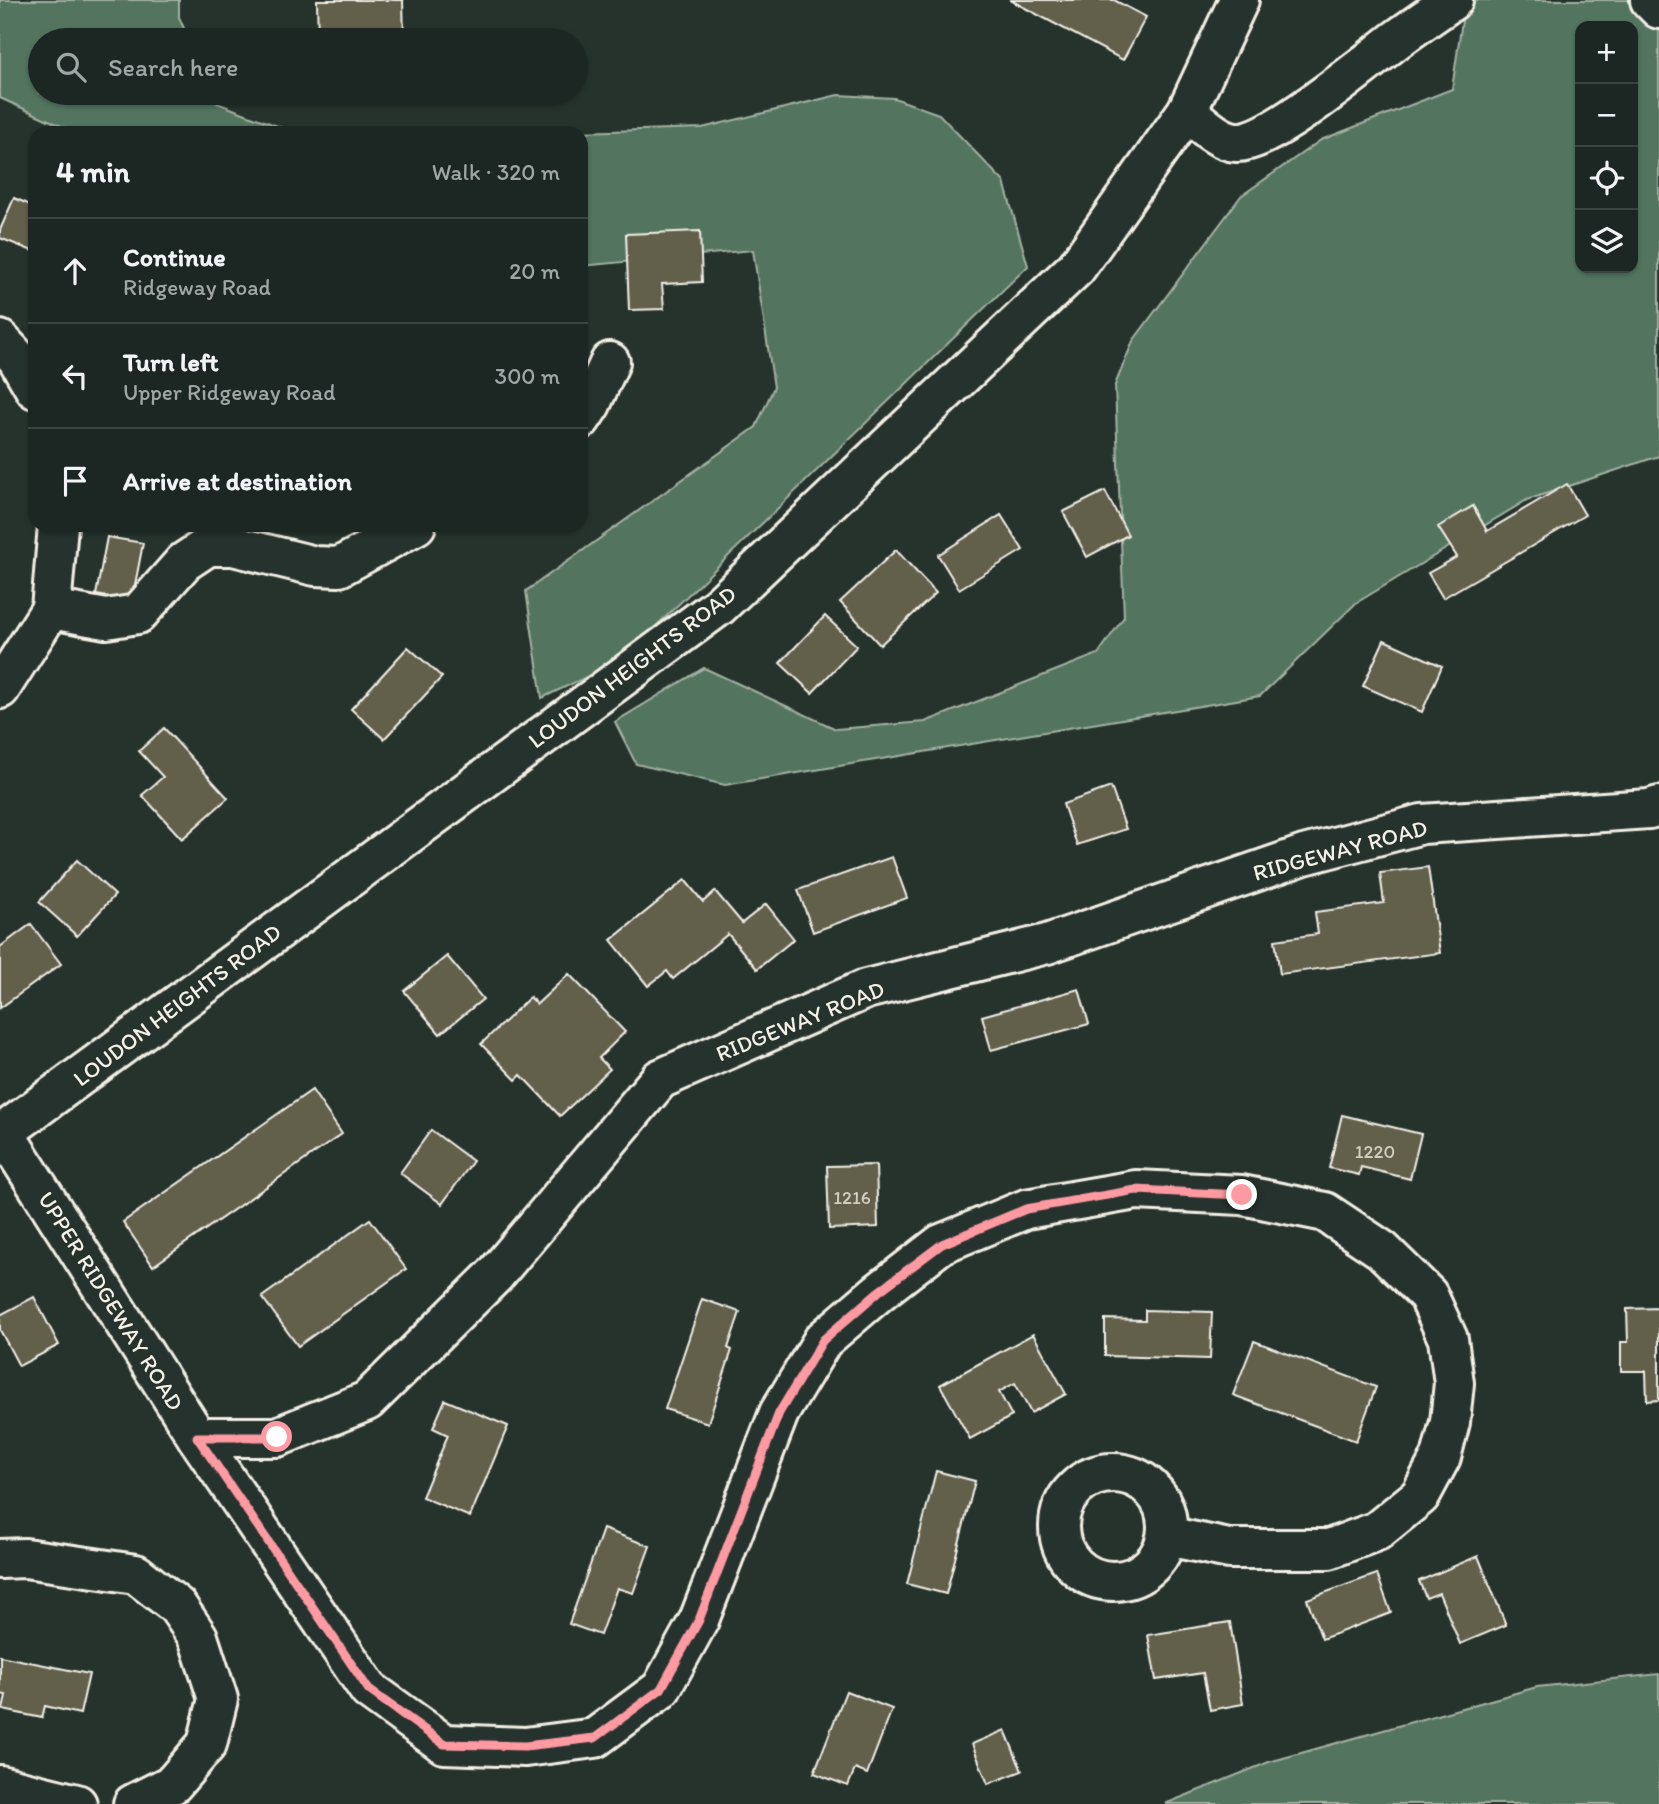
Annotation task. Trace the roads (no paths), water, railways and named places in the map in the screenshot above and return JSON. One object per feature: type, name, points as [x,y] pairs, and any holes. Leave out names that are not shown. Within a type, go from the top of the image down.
[{"type":"street","name":"LOUDON HEIGHTS ROAD","points":[[2,1134],[719,606],[1076,268],[1187,111],[1239,0]]},
{"type":"street","points":[[1187,111],[1213,133],[1235,143],[1260,138],[1318,100],[1454,0]]},
{"type":"street","points":[[1650,0],[1659,9]]},
{"type":"street","points":[[0,340],[17,358],[28,377]]},
{"type":"street","points":[[588,408],[610,362]]},
{"type":"street","points":[[0,689],[51,610],[57,532]]},
{"type":"street","points":[[51,610],[106,619],[138,614],[184,562],[208,546],[233,546],[315,566],[339,567],[403,532]]},
{"type":"street","name":"RIDGEWAY ROAD","points":[[197,1437],[277,1437],[367,1401],[495,1275],[660,1079],[866,989],[1047,944],[1304,855],[1422,824],[1648,809],[1659,806]]},
{"type":"street","name":"UPPER RIDGEWAY ROAD","points":[[2,1134],[197,1437],[369,1690],[444,1744],[525,1746],[595,1738],[661,1689],[699,1620],[779,1413],[823,1340],[878,1292],[942,1244],[1026,1209],[1136,1190],[1242,1195],[1325,1212],[1382,1250],[1428,1295],[1448,1339],[1454,1383],[1450,1422],[1441,1457],[1420,1496],[1377,1531],[1329,1549],[1229,1549],[1167,1536]]},
{"type":"street","points":[[0,1559],[25,1558],[136,1574],[177,1606],[198,1637],[218,1699],[207,1744],[173,1784],[133,1804]]},
{"type":"street","points":[[0,1785],[77,1804]]}]
